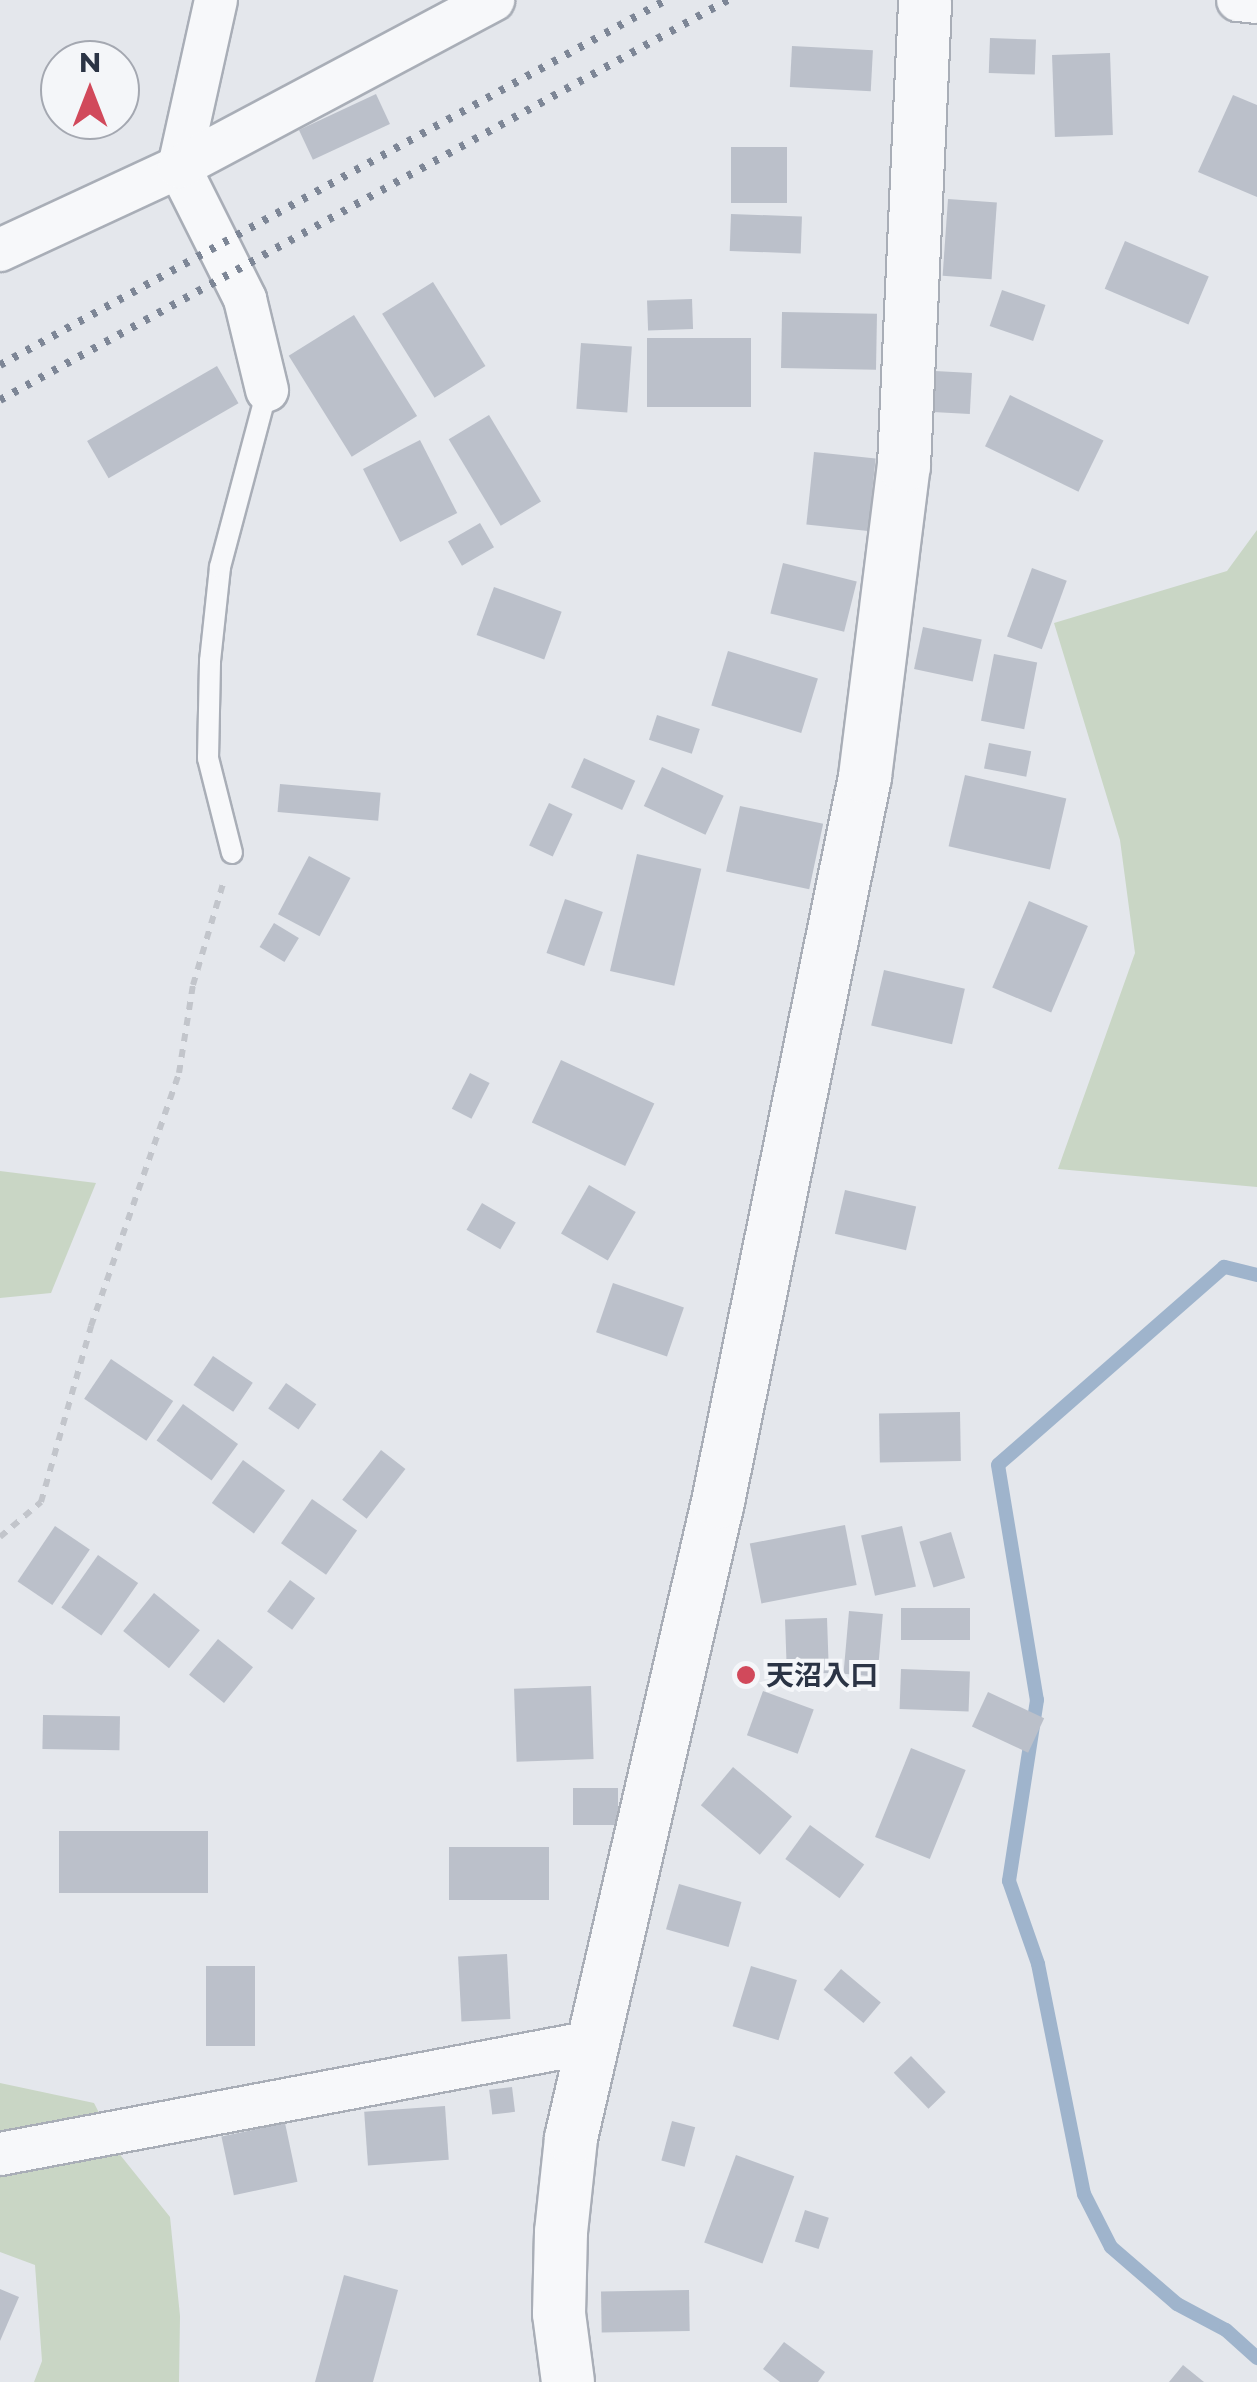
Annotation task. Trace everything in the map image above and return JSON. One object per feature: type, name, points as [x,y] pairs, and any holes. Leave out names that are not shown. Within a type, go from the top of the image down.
[{"type":"street","points":[[216,0],[178,168],[245,298],[267,390]]},
{"type":"street","points":[[0,250],[178,168],[492,0]]},
{"type":"street","points":[[568,2382],[560,2314],[561,2232],[571,2138],[718,1502],[865,777],[904,466],[925,0]]},
{"type":"street","points":[[1238,0],[1257,2]]},
{"type":"street","points":[[0,2154],[592,2042]]},
{"type":"lane","points":[[232,853],[208,758],[210,661],[220,567],[267,390]]},
{"type":"path","points":[[0,1537],[40,1502],[91,1326],[179,1072],[193,985],[232,853]]},
{"type":"green space","points":[[1257,530],[1257,1187],[1058,1169],[1135,953],[1120,840],[1054,623],[1227,571]]},
{"type":"green space","points":[[0,1171],[96,1183],[51,1293],[0,1298]]},
{"type":"green space","points":[[0,2083],[94,2103],[121,2156],[170,2217],[180,2316],[179,2382],[34,2382],[42,2361],[35,2265],[0,2252]]},
{"type":"building","points":[[990,38],[1036,40],[1035,75],[989,73]]},
{"type":"building","points":[[792,46],[873,50],[871,91],[790,87]]},
{"type":"building","points":[[1110,53],[1113,135],[1055,137],[1052,55]]},
{"type":"building","points":[[376,94],[390,124],[313,160],[299,130]]},
{"type":"building","points":[[1233,95],[1257,105],[1257,197],[1198,172]]},
{"type":"building","points":[[731,147],[787,147],[787,203],[731,203]]},
{"type":"building","points":[[948,199],[997,202],[992,279],[943,276]]},
{"type":"building","points":[[731,214],[802,216],[801,253],[730,251]]},
{"type":"building","points":[[1125,241],[1209,277],[1188,324],[1105,289]]},
{"type":"building","points":[[433,282],[485,366],[435,398],[382,314]]},
{"type":"building","points":[[1002,290],[1045,305],[1033,341],[990,326]]},
{"type":"building","points":[[692,299],[693,329],[648,331],[647,301]]},
{"type":"building","points":[[782,312],[877,314],[876,370],[781,368]]},
{"type":"building","points":[[354,315],[417,416],[352,457],[289,356]]},
{"type":"building","points":[[647,338],[751,338],[751,407],[647,407]]},
{"type":"building","points":[[581,343],[632,347],[627,412],[576,409]]},
{"type":"building","points":[[217,366],[239,403],[109,478],[87,441]]},
{"type":"building","points":[[935,371],[972,373],[970,414],[933,412]]},
{"type":"building","points":[[1010,395],[1103,441],[1078,492],[985,446]]},
{"type":"building","points":[[489,415],[541,502],[501,526],[449,439]]},
{"type":"building","points":[[420,440],[457,513],[400,542],[363,469]]},
{"type":"building","points":[[814,452],[876,458],[868,531],[806,525]]},
{"type":"building","points":[[480,523],[494,547],[462,566],[448,542]]},
{"type":"building","points":[[783,563],[857,581],[844,632],[770,613]]},
{"type":"building","points":[[1032,568],[1067,581],[1042,649],[1007,637]]},
{"type":"building","points":[[494,587],[562,612],[544,660],[477,635]]},
{"type":"building","points":[[923,627],[982,639],[973,682],[914,669]]},
{"type":"building","points":[[728,651],[818,678],[801,733],[711,706]]},
{"type":"building","points":[[994,654],[1037,662],[1024,729],[981,721]]},
{"type":"building","points":[[657,715],[700,729],[692,754],[649,740]]},
{"type":"building","points":[[989,743],[1031,751],[1026,777],[984,769]]},
{"type":"building","points":[[584,758],[635,781],[622,810],[571,787]]},
{"type":"building","points":[[662,767],[724,796],[705,835],[644,806]]},
{"type":"building","points":[[965,775],[1066,798],[1050,870],[949,846]]},
{"type":"building","points":[[280,784],[381,793],[378,821],[278,812]]},
{"type":"building","points":[[549,803],[573,814],[553,857],[529,846]]},
{"type":"building","points":[[740,806],[823,824],[809,889],[726,872]]},
{"type":"building","points":[[637,854],[701,869],[674,986],[610,971]]},
{"type":"building","points":[[309,856],[350,878],[320,936],[278,914]]},
{"type":"building","points":[[565,899],[603,912],[584,966],[546,953]]},
{"type":"building","points":[[1029,901],[1088,926],[1051,1013],[992,988]]},
{"type":"building","points":[[274,923],[299,938],[284,962],[260,947]]},
{"type":"building","points":[[884,970],[965,989],[952,1044],[871,1026]]},
{"type":"building","points":[[561,1060],[654,1104],[625,1166],[532,1123]]},
{"type":"building","points":[[470,1073],[490,1083],[471,1119],[452,1109]]},
{"type":"building","points":[[589,1185],[636,1212],[608,1260],[561,1233]]},
{"type":"building","points":[[845,1190],[916,1206],[906,1250],[835,1234]]},
{"type":"building","points":[[482,1203],[516,1222],[500,1249],[466,1230]]},
{"type":"building","points":[[613,1283],[684,1307],[667,1357],[596,1332]]},
{"type":"building","points":[[213,1356],[253,1383],[233,1412],[193,1385]]},
{"type":"building","points":[[111,1359],[173,1401],[146,1441],[84,1399]]},
{"type":"building","points":[[286,1383],[316,1404],[299,1430],[268,1408]]},
{"type":"building","points":[[183,1404],[238,1444],[212,1480],[157,1440]]},
{"type":"building","points":[[960,1412],[961,1461],[880,1462],[879,1413]]},
{"type":"building","points":[[381,1450],[405,1469],[367,1519],[342,1500]]},
{"type":"building","points":[[243,1460],[285,1491],[254,1533],[212,1503]]},
{"type":"building","points":[[312,1499],[357,1531],[326,1575],[281,1543]]},
{"type":"building","points":[[845,1525],[857,1585],[761,1603],[750,1544]]},
{"type":"building","points":[[55,1526],[90,1549],[52,1605],[18,1582]]},
{"type":"building","points":[[902,1526],[916,1586],[875,1596],[861,1535]]},
{"type":"building","points":[[951,1532],[965,1578],[933,1588],[919,1542]]},
{"type":"building","points":[[98,1555],[138,1583],[101,1636],[61,1607]]},
{"type":"building","points":[[290,1580],[315,1598],[292,1630],[267,1612]]},
{"type":"building","points":[[154,1593],[200,1630],[169,1668],[123,1631]]},
{"type":"building","points":[[901,1608],[970,1608],[970,1640],[901,1640]]},
{"type":"building","points":[[849,1611],[883,1614],[877,1677],[844,1674]]},
{"type":"building","points":[[827,1618],[829,1673],[787,1674],[785,1619]]},
{"type":"building","points":[[218,1639],[253,1667],[224,1703],[189,1675]]},
{"type":"building","points":[[901,1669],[970,1671],[969,1711],[900,1709]]},
{"type":"building","points":[[591,1686],[594,1759],[517,1762],[514,1689]]},
{"type":"building","points":[[763,1691],[814,1709],[798,1754],[747,1735]]},
{"type":"building","points":[[988,1692],[1044,1718],[1028,1753],[972,1726]]},
{"type":"building","points":[[43,1715],[120,1716],[119,1750],[42,1749]]},
{"type":"building","points":[[911,1748],[966,1770],[930,1859],[875,1837]]},
{"type":"building","points":[[733,1767],[792,1816],[760,1855],[701,1805]]},
{"type":"building","points":[[573,1788],[618,1788],[618,1825],[573,1825]]},
{"type":"building","points":[[810,1825],[864,1864],[840,1898],[785,1859]]},
{"type":"building","points":[[59,1831],[208,1831],[208,1893],[59,1893]]},
{"type":"building","points":[[449,1847],[549,1847],[549,1900],[449,1900]]},
{"type":"building","points":[[679,1884],[741,1902],[729,1947],[666,1929]]},
{"type":"building","points":[[507,1954],[510,2019],[461,2021],[458,1957]]},
{"type":"building","points":[[206,1966],[255,1966],[255,2046],[206,2046]]},
{"type":"building","points":[[751,1966],[797,1980],[778,2040],[733,2026]]},
{"type":"building","points":[[841,1969],[881,2002],[863,2023],[824,1990]]},
{"type":"building","points":[[911,2056],[946,2092],[928,2109],[894,2073]]},
{"type":"building","points":[[512,2087],[515,2112],[492,2115],[489,2090]]},
{"type":"building","points":[[445,2106],[449,2160],[368,2166],[364,2112]]},
{"type":"building","points":[[672,2121],[695,2127],[685,2167],[661,2161]]},
{"type":"building","points":[[285,2123],[297,2182],[234,2195],[221,2137]]},
{"type":"building","points":[[736,2155],[794,2176],[762,2264],[704,2242]]},
{"type":"building","points":[[805,2210],[829,2218],[819,2249],[795,2241]]},
{"type":"building","points":[[344,2275],[398,2290],[373,2382],[315,2382]]},
{"type":"building","points":[[0,2289],[19,2297],[0,2341]]},
{"type":"building","points":[[689,2290],[690,2331],[602,2333],[601,2292]]},
{"type":"building","points":[[784,2342],[825,2372],[818,2382],[780,2382],[763,2369]]},
{"type":"building","points":[[1183,2365],[1204,2382],[1169,2382]]},
{"type":"waterway","points":[[1257,1275],[1224,1267],[998,1465],[1037,1700],[1009,1881],[1038,1964],[1084,2194],[1111,2247],[1177,2304],[1226,2330],[1257,2358]]},
{"type":"railway","points":[[0,365],[666,0]]},
{"type":"railway","points":[[0,400],[728,0]]},
{"type":"place","name":"天沼入口","points":[[746,1675]]}]
